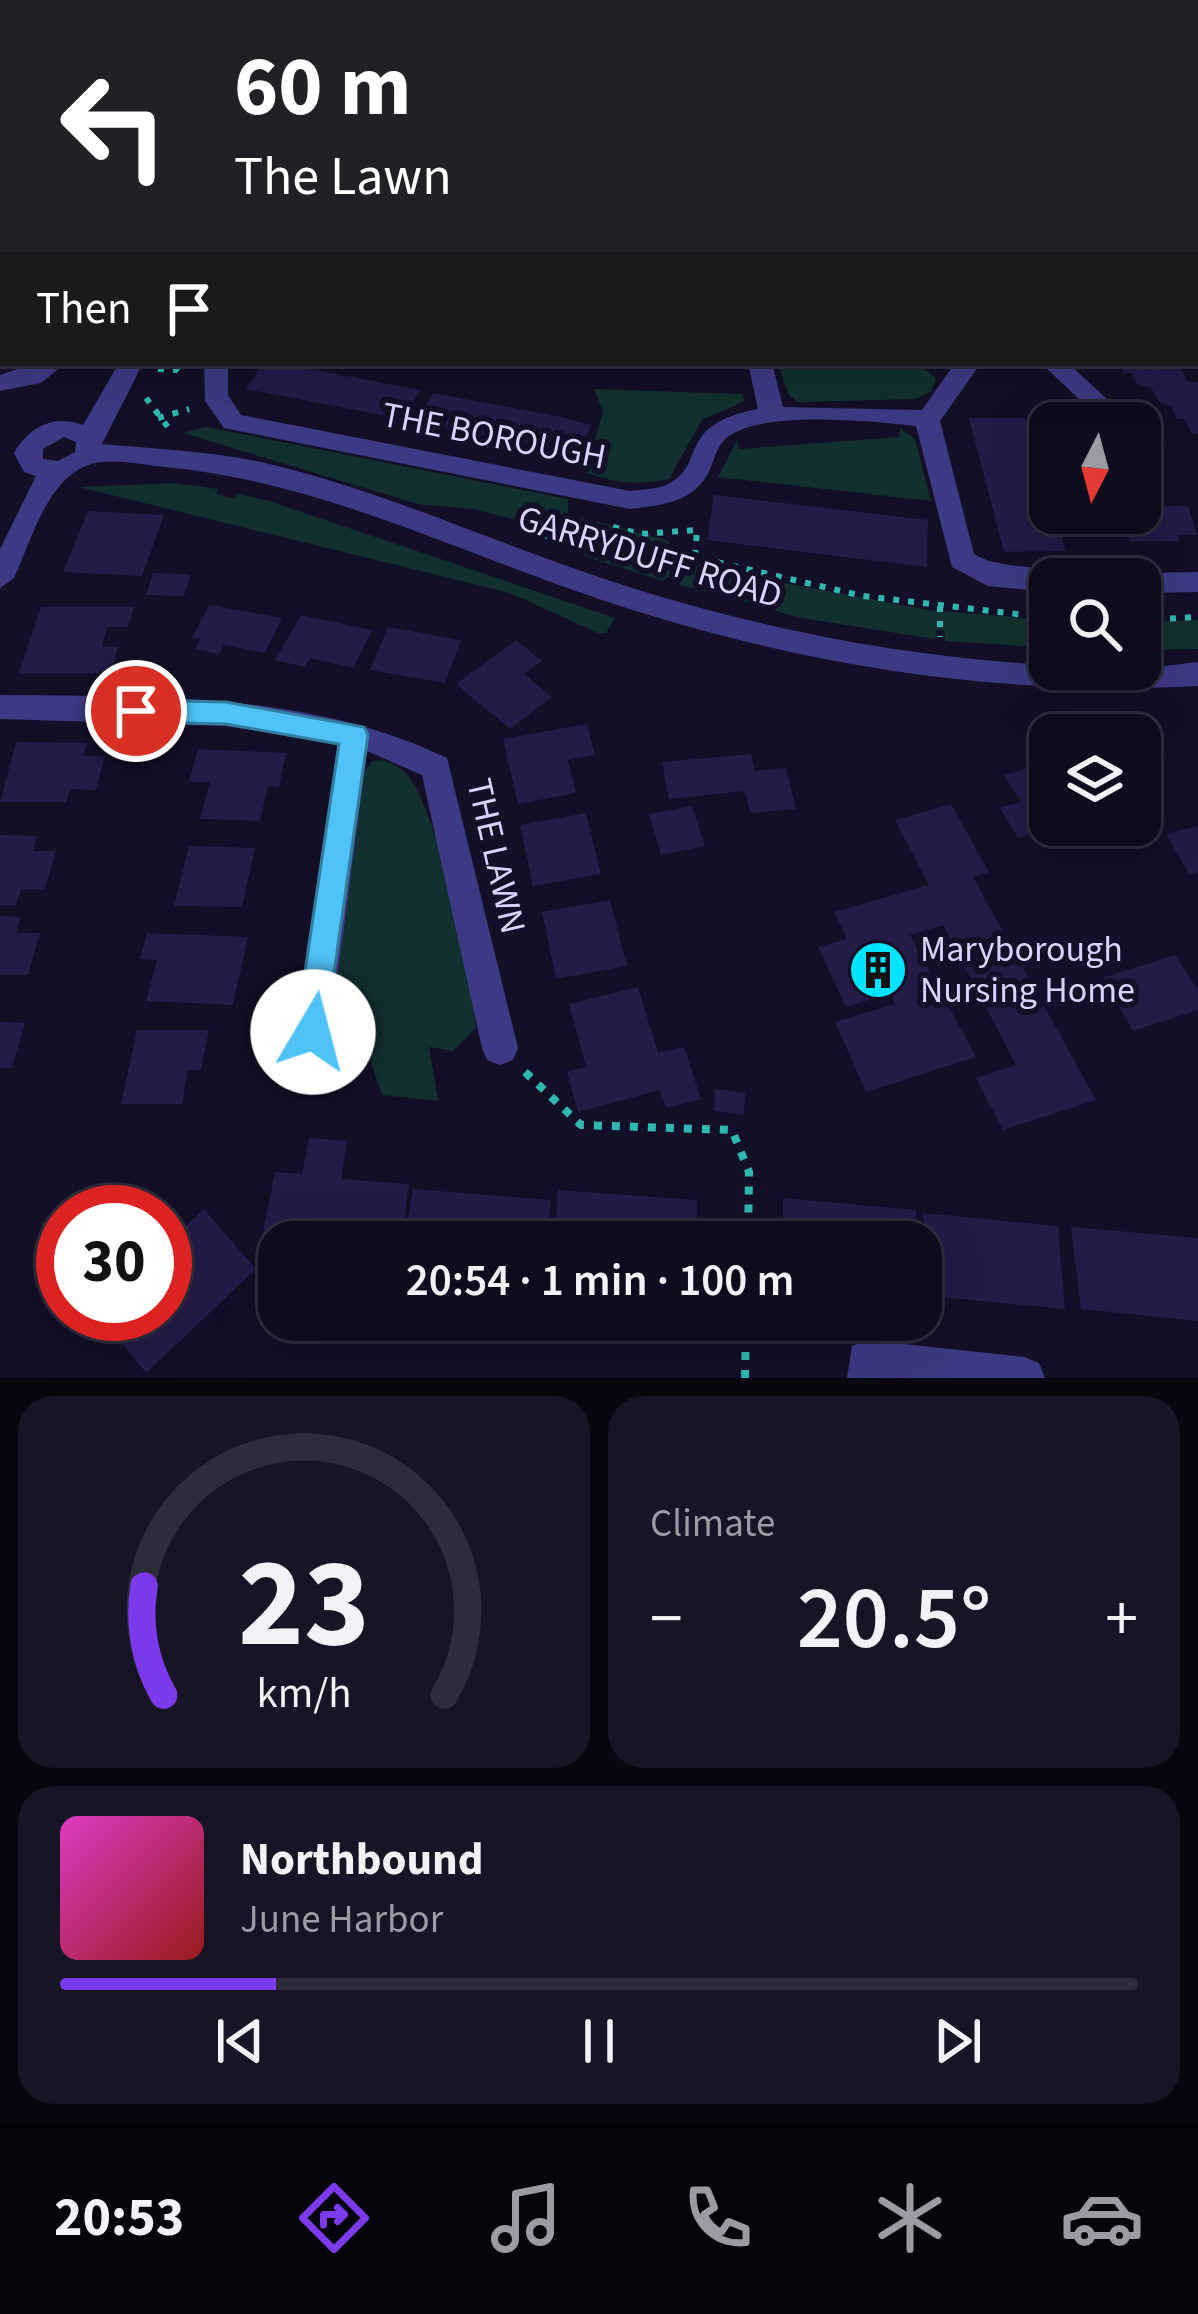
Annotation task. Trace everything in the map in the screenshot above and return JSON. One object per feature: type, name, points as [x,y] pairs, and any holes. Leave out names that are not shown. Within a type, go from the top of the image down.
[{"type":"street","points":[[0,383],[32,377],[49,366]]},
{"type":"street","name":"THE BOROUGH","points":[[217,366],[212,386],[217,407],[233,422],[630,500],[661,499],[686,487],[700,472],[713,435],[729,424],[772,416],[885,413],[927,419]]},
{"type":"street","points":[[761,366],[772,416]]},
{"type":"street","points":[[966,366],[947,404],[927,419],[962,560],[973,571],[988,576],[1029,580]]},
{"type":"street","points":[[1056,366],[1097,402]]},
{"type":"street","points":[[30,446],[27,454],[33,466],[51,472],[73,467],[140,374]]},
{"type":"street","name":"GARRYDUFF ROAD","points":[[0,445],[30,446],[56,430],[75,429],[90,444],[284,477],[653,606],[827,650],[908,665],[1041,675],[1198,674]]},
{"type":"street","points":[[0,578],[51,472]]},
{"type":"street","points":[[1161,583],[1198,583]]},
{"type":"street","name":"THE LAWN","points":[[0,707],[226,713],[404,747],[436,767],[500,1048]]},
{"type":"street","points":[[308,1066],[354,735]]},
{"type":"street","points":[[868,1378],[867,1361],[1024,1378]]},
{"type":"path","points":[[178,436],[158,418],[140,374],[177,370],[185,384]]},
{"type":"path","points":[[186,397],[199,416]]},
{"type":"path","points":[[158,418],[193,408]]},
{"type":"path","points":[[601,521],[631,534],[697,530],[695,557]]},
{"type":"path","points":[[513,524],[558,537],[568,546]]},
{"type":"path","points":[[679,573],[685,561],[695,557],[863,596],[1029,616]]},
{"type":"path","points":[[657,583],[671,587]]},
{"type":"path","points":[[940,606],[940,629]]},
{"type":"path","points":[[1161,619],[1198,617]]},
{"type":"path","points":[[926,641],[939,643]]},
{"type":"path","points":[[500,1048],[581,1125],[732,1130],[749,1172],[748,1221]]},
{"type":"path","points":[[745,1378],[746,1341]]},
{"type":"green space","points":[[779,366],[920,366],[936,378],[931,392],[916,399],[798,402],[788,394]]},
{"type":"green space","points":[[594,389],[742,394],[745,401],[702,420],[669,479],[627,482],[586,472],[603,411]]},
{"type":"green space","points":[[206,427],[568,499],[568,514],[667,540],[684,560],[929,610],[1029,618],[1029,647],[945,641],[944,630],[937,630],[935,639],[802,618],[680,585],[682,573],[663,581],[587,557],[557,531],[474,509],[418,504],[183,433]]},
{"type":"green space","points":[[900,428],[915,439],[931,501],[718,477],[737,440],[739,449],[899,437]]},
{"type":"green space","points":[[174,483],[218,489],[216,494],[234,499],[238,494],[269,501],[615,618],[606,633],[598,633],[510,593],[79,487]]},
{"type":"green space","points":[[1198,620],[1198,649],[1161,650],[1161,621]]},
{"type":"green space","points":[[382,760],[406,773],[423,803],[444,865],[468,971],[476,1028],[453,1051],[429,1047],[438,1101],[382,1095],[366,1048],[335,1043],[336,967],[361,775],[373,761]]},
{"type":"building","points":[[261,366],[295,366],[420,390],[403,419],[246,389]]},
{"type":"building","points":[[1120,366],[1180,366],[1188,382],[1198,382],[1198,434],[1192,434],[1184,419],[1177,419],[1171,407],[1158,401],[1152,389],[1136,383],[1131,373],[1124,373]]},
{"type":"building","points":[[433,393],[591,425],[581,450],[417,423]]},
{"type":"building","points":[[969,418],[1025,418],[1029,534],[1061,534],[1066,551],[1004,552]]},
{"type":"building","points":[[714,495],[928,520],[927,567],[707,540]]},
{"type":"building","points":[[1161,506],[1188,506],[1197,535],[1178,535],[1180,541],[1130,541],[1128,534],[1161,534]]},
{"type":"building","points":[[88,511],[164,515],[142,576],[63,572]]},
{"type":"building","points":[[153,573],[191,574],[184,596],[146,595]]},
{"type":"building","points":[[209,605],[282,618],[265,653],[224,645],[219,654],[195,649],[200,639],[192,638]]},
{"type":"building","points":[[41,607],[134,607],[128,627],[107,627],[102,647],[118,647],[111,673],[19,673]]},
{"type":"building","points":[[301,615],[372,630],[353,668],[310,658],[305,667],[275,660]]},
{"type":"building","points":[[388,627],[461,640],[445,683],[370,670]]},
{"type":"building","points":[[516,640],[542,661],[524,674],[552,697],[510,729],[456,684]]},
{"type":"building","points":[[587,724],[595,755],[568,760],[576,793],[518,804],[503,739]]},
{"type":"building","points":[[16,742],[87,743],[83,756],[105,756],[96,790],[70,789],[66,802],[0,802]]},
{"type":"building","points":[[198,749],[286,753],[279,787],[268,786],[260,821],[200,819],[210,782],[189,782]]},
{"type":"building","points":[[751,754],[755,771],[786,768],[796,809],[750,813],[745,791],[669,799],[662,762]]},
{"type":"building","points":[[1029,768],[1029,835],[1018,838],[1000,808],[1021,802],[1004,775]]},
{"type":"building","name":"Maryborough Nursing Home","points":[[951,804],[989,872],[973,877],[1096,1100],[1003,1130],[976,1078],[1016,1065],[943,925],[910,935],[976,1057],[866,1092],[835,1022],[895,1004],[891,993],[846,1007],[818,947],[847,939],[834,912],[929,885],[895,820]]},
{"type":"building","points":[[692,806],[705,846],[661,855],[649,814]]},
{"type":"building","points":[[586,813],[601,874],[533,886],[520,825]]},
{"type":"building","points":[[1198,826],[1198,872],[1189,874],[1166,834]]},
{"type":"building","points":[[0,835],[37,836],[33,851],[56,851],[45,889],[21,889],[16,905],[0,905]]},
{"type":"building","points":[[189,846],[255,848],[242,907],[174,906]]},
{"type":"building","points":[[610,900],[627,966],[556,979],[542,912]]},
{"type":"building","points":[[0,916],[21,917],[16,933],[40,933],[28,975],[0,975]]},
{"type":"building","points":[[147,933],[248,937],[233,1005],[146,1001],[157,960],[140,959]]},
{"type":"building","points":[[1175,955],[1198,990],[1198,1010],[1133,1031],[1102,978]]},
{"type":"building","points":[[638,987],[658,1053],[684,1047],[701,1099],[666,1108],[660,1090],[578,1112],[567,1072],[586,1067],[569,1004]]},
{"type":"building","points":[[0,1022],[25,1023],[12,1068],[0,1068]]},
{"type":"building","points":[[137,1030],[209,1030],[201,1070],[188,1070],[182,1104],[121,1104]]},
{"type":"building","points":[[715,1089],[745,1093],[744,1115],[714,1111]]},
{"type":"building","points":[[309,1138],[347,1141],[341,1179],[409,1184],[404,1221],[265,1221],[275,1172],[302,1174]]},
{"type":"building","points":[[413,1189],[551,1200],[549,1221],[408,1221]]},
{"type":"building","points":[[558,1190],[697,1200],[696,1221],[556,1221]]},
{"type":"building","points":[[783,1198],[916,1210],[916,1221],[783,1221]]},
{"type":"building","points":[[204,1209],[256,1269],[192,1330],[192,1220]]},
{"type":"building","points":[[923,1213],[1058,1226],[1065,1309],[942,1297],[942,1221],[923,1221]]},
{"type":"building","points":[[1071,1227],[1198,1238],[1198,1321],[1081,1309]]},
{"type":"building","points":[[121,1341],[180,1341],[146,1373]]},
{"type":"place","name":"Maryborough Nursing Home","points":[[878,970]]},
{"type":"route","points":[[136,711],[226,713],[354,735],[313,1032]]}]
